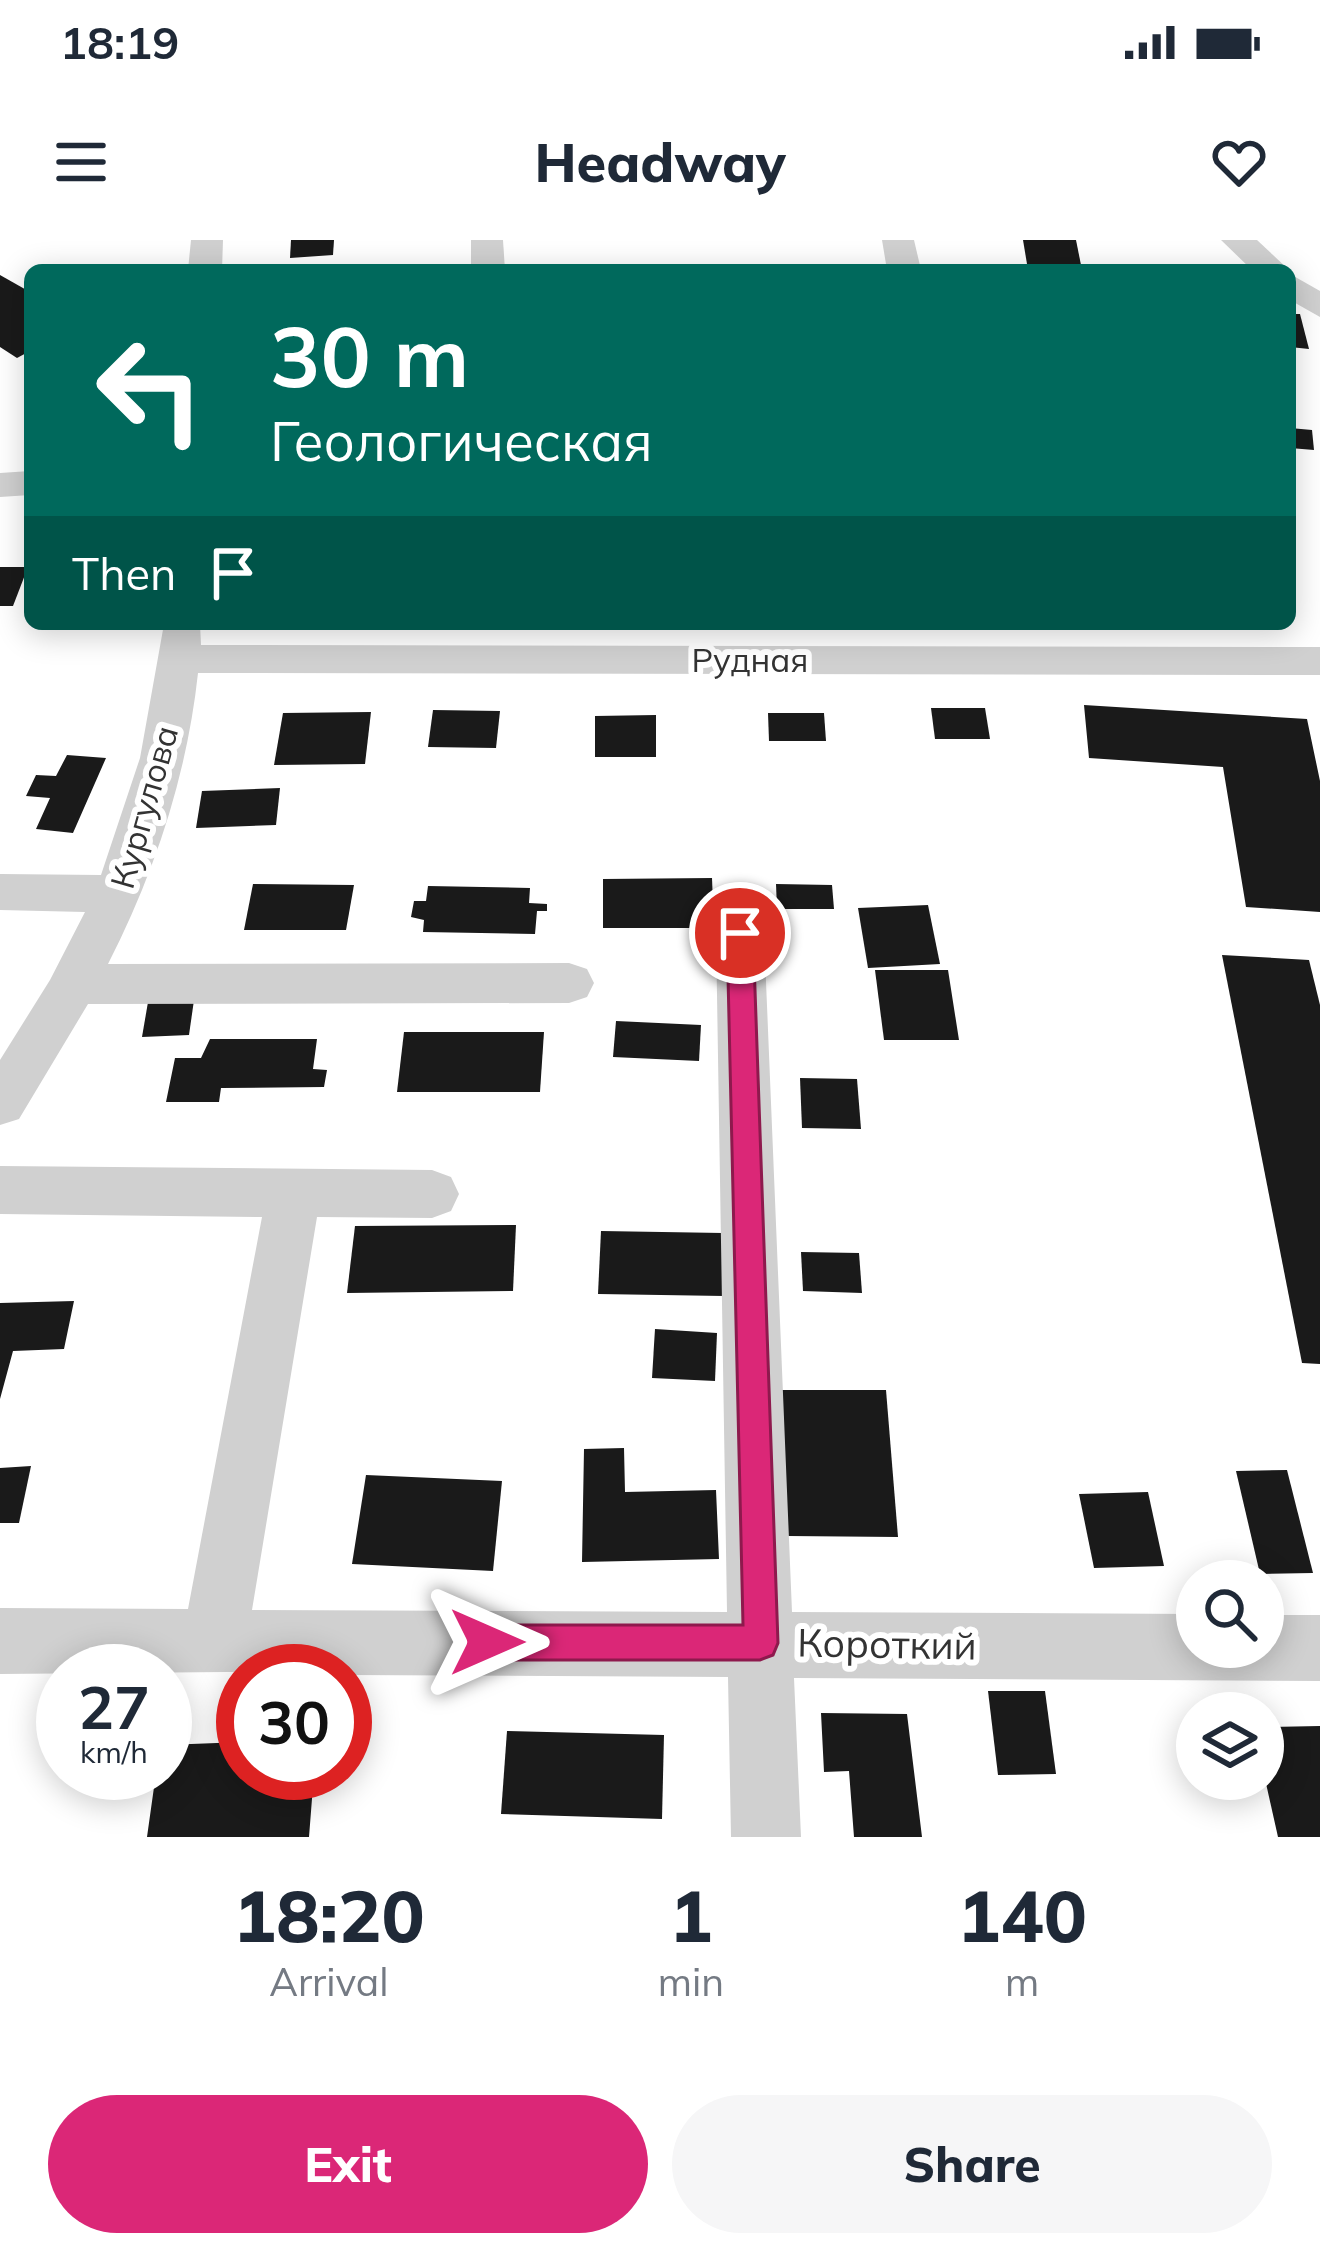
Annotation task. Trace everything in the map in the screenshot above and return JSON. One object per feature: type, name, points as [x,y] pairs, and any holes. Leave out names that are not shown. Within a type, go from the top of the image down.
[{"type":"street","points":[[1237,240],[1278,264]]},
{"type":"street","points":[[1296,282],[1320,307]]},
{"type":"street","name":"Рудная","points":[[181,641],[1320,661]]},
{"type":"street","name":"Кургулова","points":[[0,1103],[17,1051],[73,984],[120,895],[154,790],[181,641]]},
{"type":"street","points":[[0,892],[120,895]]},
{"type":"street","points":[[740,933],[766,1837]]},
{"type":"street","points":[[73,984],[568,983]]},
{"type":"street","points":[[0,1190],[432,1194]]},
{"type":"street","points":[[214,1642],[295,1193]]},
{"type":"street","name":"Короткий","points":[[0,1641],[1176,1647]]},
{"type":"street","name":"Короткий","points":[[1284,1648],[1320,1648]]},
{"type":"building","points":[[291,240],[334,240],[333,255],[290,258]]},
{"type":"building","points":[[1023,240],[1076,240],[1081,264],[1027,264]]},
{"type":"building","points":[[0,275],[24,289],[24,354],[17,358],[0,347]]},
{"type":"building","points":[[1296,314],[1300,314],[1309,349],[1296,348]]},
{"type":"building","points":[[1296,429],[1312,430],[1314,450],[1296,448]]},
{"type":"building","points":[[0,567],[24,567],[13,606],[0,606]]},
{"type":"building","points":[[1084,705],[1307,719],[1320,781],[1320,912],[1246,907],[1223,767],[1089,758]]},
{"type":"building","points":[[931,708],[985,708],[990,739],[935,739]]},
{"type":"building","points":[[433,710],[500,711],[496,748],[428,747]]},
{"type":"building","points":[[371,712],[365,764],[274,765],[283,713]]},
{"type":"building","points":[[768,713],[824,713],[826,741],[769,741]]},
{"type":"building","points":[[656,715],[656,757],[595,757],[595,716]]},
{"type":"building","points":[[67,755],[106,758],[73,833],[36,829],[50,798],[26,796],[36,775],[56,776]]},
{"type":"building","points":[[280,788],[276,825],[196,828],[202,791]]},
{"type":"building","points":[[712,878],[714,928],[603,928],[603,879]]},
{"type":"building","points":[[253,884],[354,885],[346,930],[244,930]]},
{"type":"building","points":[[776,884],[832,885],[834,909],[777,909]]},
{"type":"building","points":[[428,886],[530,888],[529,903],[547,904],[547,911],[537,911],[535,934],[423,932],[424,920],[411,917],[414,901],[426,901]]},
{"type":"building","points":[[928,905],[940,964],[868,968],[858,908]]},
{"type":"building","points":[[1222,955],[1309,960],[1320,1005],[1320,1364],[1302,1363]]},
{"type":"building","points":[[875,970],[948,970],[959,1040],[884,1040]]},
{"type":"building","points":[[194,1000],[189,1035],[142,1037],[148,1002]]},
{"type":"building","points":[[616,1021],[701,1025],[699,1061],[613,1057]]},
{"type":"building","points":[[404,1032],[544,1032],[540,1092],[397,1092]]},
{"type":"building","points":[[210,1039],[317,1039],[313,1069],[327,1070],[324,1087],[221,1088],[219,1102],[166,1102],[175,1058],[201,1058]]},
{"type":"building","points":[[800,1078],[857,1079],[861,1129],[802,1128]]},
{"type":"building","points":[[516,1225],[513,1291],[347,1293],[355,1226]]},
{"type":"building","points":[[601,1231],[723,1233],[724,1296],[598,1294]]},
{"type":"building","points":[[801,1252],[859,1253],[862,1293],[803,1291]]},
{"type":"building","points":[[74,1301],[64,1349],[13,1351],[0,1399],[0,1303]]},
{"type":"building","points":[[655,1329],[717,1333],[715,1381],[652,1378]]},
{"type":"building","points":[[782,1390],[886,1390],[898,1537],[788,1536]]},
{"type":"building","points":[[624,1448],[625,1492],[716,1490],[719,1559],[582,1562],[584,1449]]},
{"type":"building","points":[[31,1466],[19,1523],[0,1523],[0,1468]]},
{"type":"building","points":[[1287,1470],[1313,1573],[1284,1574],[1284,1560],[1257,1560],[1236,1471]]},
{"type":"building","points":[[366,1475],[502,1481],[493,1571],[352,1564]]},
{"type":"building","points":[[1148,1492],[1164,1566],[1094,1568],[1079,1494]]},
{"type":"building","points":[[988,1691],[1045,1691],[1056,1774],[998,1775]]},
{"type":"building","points":[[821,1713],[907,1714],[922,1837],[854,1837],[849,1771],[824,1772]]},
{"type":"building","points":[[1320,1726],[1320,1837],[1278,1837],[1270,1800],[1284,1800],[1284,1727]]},
{"type":"building","points":[[507,1731],[664,1735],[662,1819],[501,1814]]},
{"type":"building","points":[[216,1743],[216,1800],[312,1800],[309,1837],[147,1837],[152,1800],[192,1800],[192,1744]]},
{"type":"route","points":[[487,1642],[760,1643],[740,933]]}]
